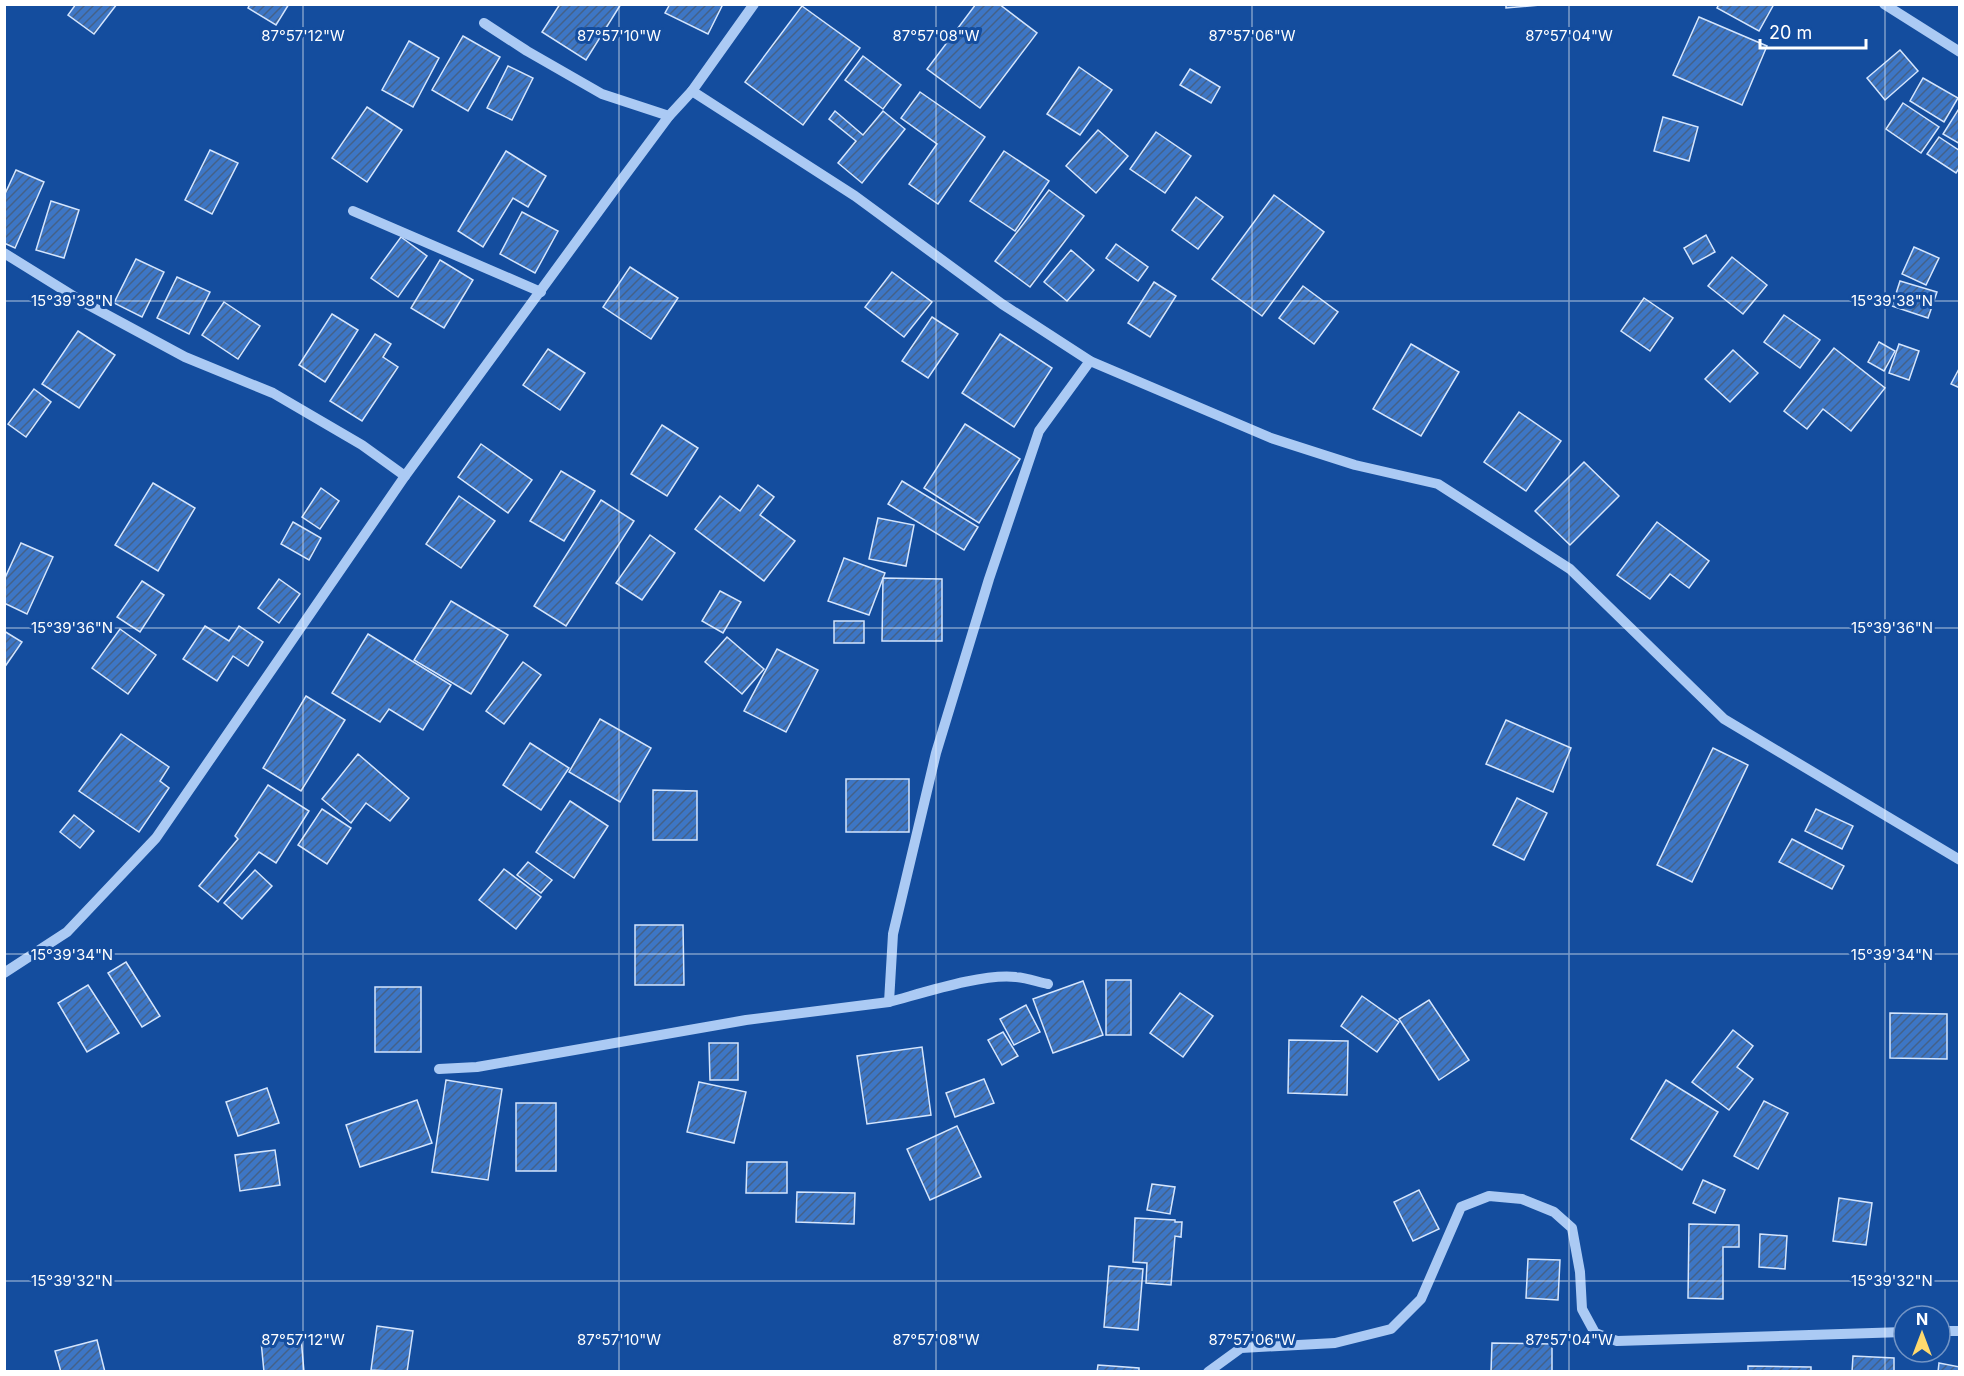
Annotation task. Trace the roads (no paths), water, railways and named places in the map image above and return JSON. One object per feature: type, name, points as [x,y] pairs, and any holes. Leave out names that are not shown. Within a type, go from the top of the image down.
[{"type":"street","points":[[4,973],[67,932],[156,838],[405,476],[669,116],[692,91],[754,4]]},
{"type":"street","points":[[1884,4],[1959,52]]},
{"type":"street","points":[[484,23],[527,51],[602,94],[669,116]]},
{"type":"street","points":[[692,91],[855,196],[1002,304],[1090,361],[1271,438],[1355,465],[1438,484],[1570,569],[1724,719],[1959,860]]},
{"type":"street","points":[[353,211],[541,292]]},
{"type":"street","points":[[4,253],[83,302],[175,351],[273,393],[362,445],[405,476]]},
{"type":"street","points":[[889,1002],[893,934],[936,753],[989,579],[1039,431],[1090,361]]},
{"type":"street","points":[[439,1069],[477,1067],[746,1020],[889,1002],[962,983],[990,979],[1015,977],[1048,984]]},
{"type":"street","points":[[1208,1371],[1241,1348],[1335,1343],[1391,1329],[1422,1299],[1461,1207],[1489,1196],[1522,1199],[1544,1207],[1554,1212],[1572,1228],[1580,1272],[1582,1309],[1595,1333],[1617,1341],[1892,1332]]}]
